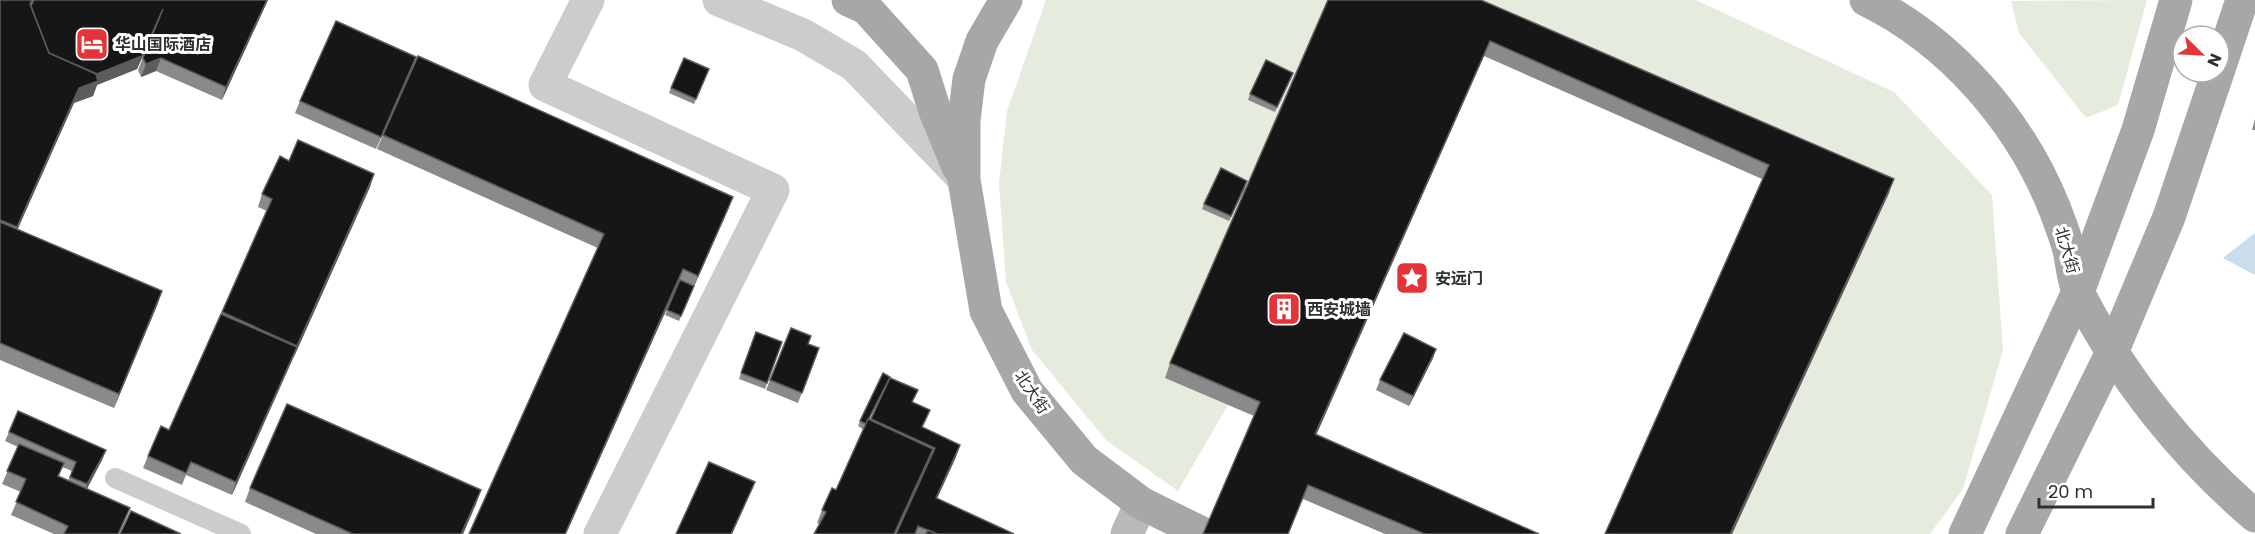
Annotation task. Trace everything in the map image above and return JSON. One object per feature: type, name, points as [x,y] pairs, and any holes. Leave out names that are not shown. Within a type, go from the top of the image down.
[{"type":"main road","name":"北大街","points":[[848,0],[866,8],[922,70],[934,111],[964,180]]},
{"type":"main road","name":"北大街","points":[[1006,0],[982,41],[969,79],[963,130],[964,180],[986,311],[1028,391],[1084,460],[1141,502],[1204,534]]},
{"type":"main road","name":"北大街","points":[[1866,0],[1918,32],[1953,61],[1984,93],[2012,128],[2035,166],[2054,206],[2068,248],[2078,292],[2113,350],[2167,428],[2211,478],[2255,516]]},
{"type":"main road","points":[[1965,534],[2078,292],[2138,130],[2176,0]]},
{"type":"main road","points":[[2231,33],[2242,0]]},
{"type":"main road","points":[[2022,534],[2113,350],[2169,217],[2214,84]]},
{"type":"street","points":[[588,0],[545,85],[773,189],[600,534]]},
{"type":"street","points":[[719,0],[803,35],[854,65],[896,106],[964,180]]},
{"type":"street","points":[[1127,534],[1141,502]]},
{"type":"lane","points":[[115,478],[241,534]]},
{"type":"green space","points":[[1046,0],[1329,0],[1165,377],[1228,405],[1178,491],[1106,440],[1032,350],[1006,282],[999,183],[1007,111]]},
{"type":"green space","points":[[1482,0],[1696,0],[1894,92],[1992,195],[2003,350],[1963,489],[1930,534],[1732,534],[1888,193],[1476,15]]},
{"type":"green space","points":[[2147,0],[2118,105],[2086,118],[2019,33],[2011,1]]},
{"type":"water","points":[[2255,233],[2255,275],[2223,258]]},
{"type":"building","points":[[0,0],[32,0],[30,4],[49,53],[96,74],[98,81],[79,88],[17,227],[0,220]]},
{"type":"building","points":[[34,0],[267,0],[226,87],[161,58],[146,64],[143,58],[163,9],[142,56],[97,74],[49,53],[31,6]]},
{"type":"building","name":"西安城墙","points":[[1328,0],[1481,0],[1894,179],[1730,534],[1605,534],[1769,165],[1490,41],[1315,434],[1539,534],[1425,534],[1308,485],[1288,534],[1203,534],[1260,402],[1170,363]]},
{"type":"building","points":[[336,21],[416,57],[381,137],[300,101]]},
{"type":"building","points":[[418,56],[733,197],[698,276],[683,269],[565,534],[469,534],[604,234],[383,135]]},
{"type":"building","points":[[684,58],[709,69],[696,99],[671,88]]},
{"type":"building","points":[[1266,60],[1293,73],[1277,107],[1250,94]]},
{"type":"building","points":[[298,140],[374,174],[297,346],[222,312],[272,199],[262,194],[280,156],[289,161]]},
{"type":"building","points":[[1221,168],[1247,181],[1231,216],[1204,204]]},
{"type":"building","points":[[0,222],[162,291],[119,394],[0,343]]},
{"type":"building","points":[[680,280],[694,286],[681,316],[667,310]]},
{"type":"building","points":[[221,314],[297,347],[236,482],[191,462],[186,473],[148,456],[161,426],[169,430]]},
{"type":"building","points":[[791,328],[811,336],[808,344],[819,348],[802,393],[770,380]]},
{"type":"building","points":[[756,332],[782,342],[767,383],[741,373]]},
{"type":"building","points":[[1404,333],[1436,349],[1413,396],[1380,380]]},
{"type":"building","points":[[883,373],[890,377],[866,424],[860,421]]},
{"type":"building","points":[[890,378],[918,390],[912,402],[930,410],[922,427],[960,445],[936,498],[1014,534],[937,534],[918,526],[915,534],[896,534],[935,448],[871,419]]},
{"type":"building","points":[[287,404],[481,490],[461,534],[353,534],[250,488]]},
{"type":"building","points":[[18,411],[106,450],[87,484],[70,477],[76,462],[9,432]]},
{"type":"building","points":[[868,419],[933,449],[894,534],[814,534],[826,512],[822,510],[832,488],[836,490]]},
{"type":"building","points":[[19,444],[64,463],[58,476],[130,508],[118,534],[64,534],[68,526],[16,502],[26,479],[7,471]]},
{"type":"building","points":[[709,462],[755,482],[731,534],[676,534]]},
{"type":"building","points":[[131,511],[181,534],[120,534]]},
{"type":"place","name":"华山国际酒店","points":[[92,44]]},
{"type":"place","name":"安远门","points":[[1412,278]]},
{"type":"place","name":"西安城墙","points":[[1284,309]]}]
